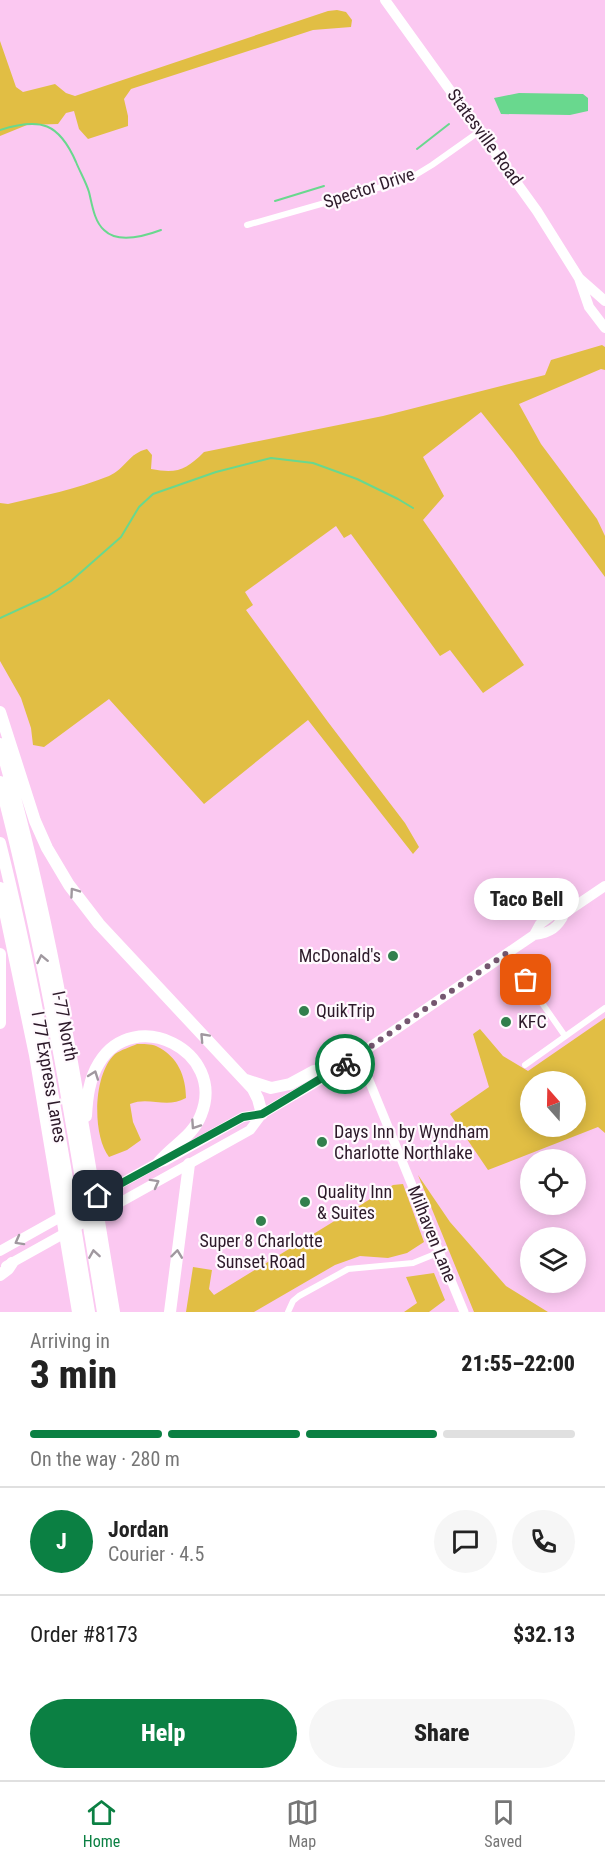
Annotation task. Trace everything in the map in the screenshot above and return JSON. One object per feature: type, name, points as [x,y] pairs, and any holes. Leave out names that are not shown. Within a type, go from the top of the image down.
[{"type":"highway","points":[[0,712],[35,821],[47,848],[69,885],[99,924],[255,1092],[262,1114]]},
{"type":"highway","name":"I-77 North","points":[[0,744],[23,828],[48,939],[84,1132],[114,1312]]},
{"type":"highway","name":"I 77 Express Lanes","points":[[0,782],[26,887],[50,1000],[103,1312]]},
{"type":"highway","name":"I 77 Express Lanes","points":[[0,843],[24,945],[45,1053],[89,1312]]},
{"type":"highway","points":[[0,888],[31,1035],[78,1312]]},
{"type":"highway","points":[[0,954],[0,1023]]},
{"type":"highway","points":[[84,1132],[92,1077],[100,1060],[109,1050],[135,1037],[153,1036],[171,1042],[187,1052],[198,1067],[205,1086],[205,1101],[202,1114],[194,1126],[159,1162]]},
{"type":"highway","points":[[244,1080],[271,1088],[290,1084],[314,1071],[334,1071]]},
{"type":"highway","points":[[170,1312],[189,1164]]},
{"type":"highway","points":[[0,1275],[12,1263]]},
{"type":"highway","points":[[70,1312],[67,1291],[72,1273]]},
{"type":"main road","name":"Statesville Road","points":[[386,0],[537,211],[579,278],[589,307],[605,328]]},
{"type":"main road","name":"Statesville Road","points":[[579,278],[605,301]]},
{"type":"main road","points":[[0,1251],[243,1117],[262,1114],[359,1056],[534,935],[547,934],[559,926],[565,913],[605,886]]},
{"type":"main road","points":[[0,1269],[250,1130],[262,1114]]},
{"type":"street","name":"Spector Drive","points":[[247,225],[409,178],[432,165],[480,131]]},
{"type":"street","points":[[507,953],[565,1036]]},
{"type":"street","points":[[525,1065],[605,1008]]},
{"type":"street","name":"Milhaven Lane","points":[[359,1056],[464,1312]]},
{"type":"street","points":[[288,1312],[290,1305],[299,1296],[342,1271],[354,1267],[382,1267],[413,1263],[440,1252]]},
{"type":"shaded area","points":[[328,11],[346,12],[352,20],[351,27],[313,30],[131,89],[124,99],[128,126],[88,139],[79,129],[74,111],[66,113],[58,124],[27,125],[0,136],[0,41],[16,87],[23,92],[55,84],[66,93],[75,96]]},
{"type":"shaded area","points":[[519,93],[583,94],[588,98],[588,111],[570,115],[501,114],[494,98]]},
{"type":"shaded area","points":[[602,345],[605,347],[605,370],[601,369],[519,404],[541,444],[597,519],[605,536],[605,577],[481,412],[423,457],[444,496],[423,520],[524,665],[483,693],[450,650],[440,656],[351,534],[344,538],[336,526],[245,592],[253,605],[246,610],[405,823],[419,847],[413,854],[308,720],[204,804],[109,699],[44,747],[33,745],[31,728],[21,698],[0,661],[0,503],[8,504],[97,481],[114,473],[136,454],[147,449],[152,455],[151,469],[174,471],[186,467],[204,452],[383,416],[545,375],[551,360]]},
{"type":"shaded area","points":[[605,1018],[605,1133],[598,1127],[586,1132],[586,1071],[528,1071]]},
{"type":"shaded area","points":[[480,1029],[503,1056],[528,1071],[520,1071],[520,1137],[572,1137],[542,1149],[520,1149],[520,1157],[488,1170],[450,1114],[489,1087],[473,1034]]},
{"type":"shaded area","points":[[137,1044],[156,1046],[170,1055],[182,1075],[186,1098],[165,1103],[144,1101],[130,1104],[133,1122],[141,1140],[127,1150],[109,1157],[103,1147],[98,1120],[97,1105],[102,1075],[115,1054]]},
{"type":"shaded area","points":[[418,1175],[450,1222],[506,1286],[548,1312],[474,1312]]},
{"type":"shaded area","points":[[403,1184],[424,1242],[407,1253],[388,1258],[360,1256],[335,1265],[254,1312],[186,1312],[193,1267],[212,1270],[209,1289],[214,1295],[393,1185]]},
{"type":"shaded area","points":[[434,1273],[445,1300],[429,1312],[404,1312],[417,1303],[406,1277]]},
{"type":"waterway","points":[[0,130],[38,124],[55,131],[70,149],[88,188],[98,222],[110,234],[132,238],[161,230]]},
{"type":"waterway","points":[[417,149],[449,124]]},
{"type":"waterway","points":[[275,201],[324,186]]},
{"type":"waterway","points":[[0,618],[48,596],[71,581],[121,537],[139,507],[153,494],[216,472],[271,458],[313,463],[357,479],[413,508]]},
{"type":"way so far","points":[[345,1064],[376,1045],[507,953],[526,980]]},
{"type":"place","name":"McDonald's","points":[[393,956]]},
{"type":"place","name":"Taco Bell","points":[[526,980]]},
{"type":"place","name":"QuikTrip","points":[[304,1011]]},
{"type":"place","name":"KFC","points":[[506,1022]]},
{"type":"place","name":"Days Inn by Wyndham Charlotte Northlake","points":[[322,1142]]},
{"type":"place","name":"Quality Inn & Suites","points":[[305,1202]]},
{"type":"place","name":"Super 8 Charlotte Sunset Road","points":[[261,1221]]},
{"type":"route","points":[[98,1196],[243,1117],[262,1114],[345,1064]]}]
